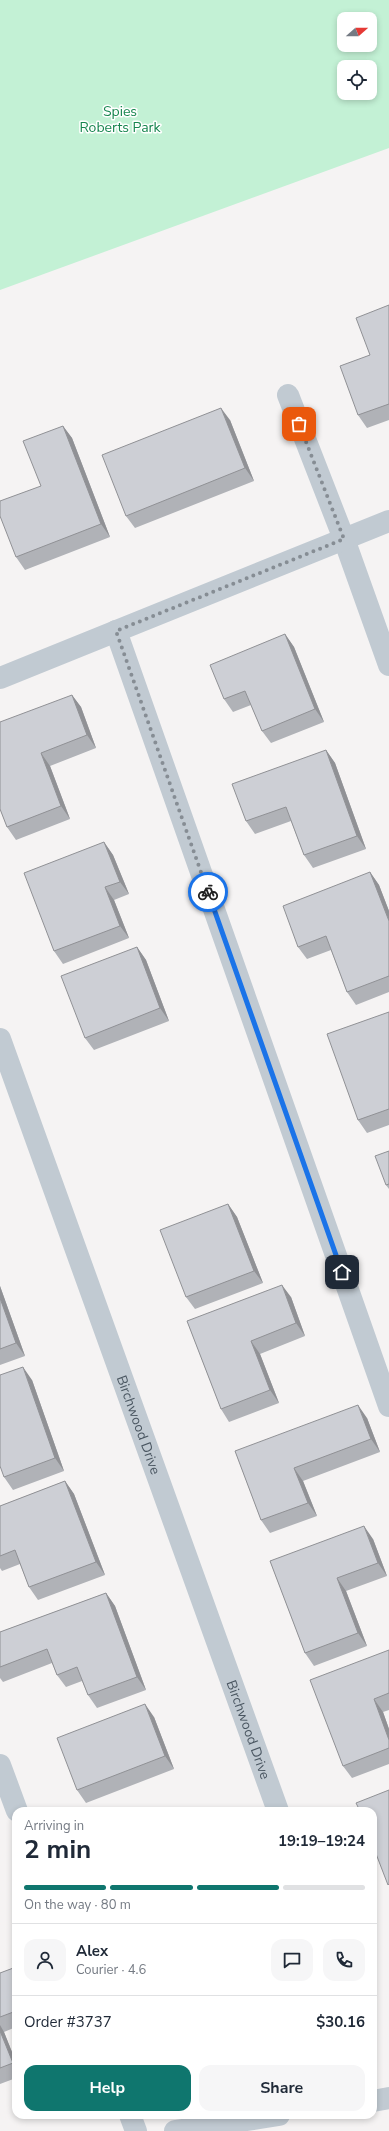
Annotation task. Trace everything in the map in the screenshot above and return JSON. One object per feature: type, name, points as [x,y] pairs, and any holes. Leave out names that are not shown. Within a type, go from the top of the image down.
[{"type":"street","points":[[288,395],[344,539],[389,665]]},
{"type":"street","points":[[0,678],[389,521]]},
{"type":"street","points":[[116,631],[389,1406]]},
{"type":"street","name":"Birchwood Drive","points":[[0,1039],[277,1807]]},
{"type":"street","points":[[0,1765],[16,1807]]},
{"type":"street","points":[[377,2100],[389,2098]]},
{"type":"street","points":[[132,2119],[136,2131]]},
{"type":"street","points":[[175,2131],[253,2119]]},
{"type":"green space","name":"Spies Roberts Park","points":[[0,0],[389,0],[389,148],[0,290]]},
{"type":"building","points":[[389,305],[389,404],[358,415],[340,366],[370,355],[356,318]]},
{"type":"building","points":[[221,408],[245,468],[126,516],[102,455]]},
{"type":"building","points":[[63,426],[101,524],[16,557],[0,516],[0,501],[41,486],[23,441]]},
{"type":"building","points":[[285,634],[315,709],[262,731],[245,691],[224,699],[210,665]]},
{"type":"building","points":[[72,695],[87,735],[41,753],[61,806],[7,827],[0,809],[0,722]]},
{"type":"building","points":[[326,750],[357,836],[304,855],[286,807],[246,821],[232,784]]},
{"type":"building","points":[[104,842],[120,882],[105,887],[120,926],[54,951],[24,873]]},
{"type":"building","points":[[370,872],[389,921],[389,976],[347,992],[326,936],[298,947],[283,906]]},
{"type":"building","points":[[137,947],[160,1008],[85,1038],[61,976]]},
{"type":"building","points":[[389,1012],[389,1109],[358,1120],[327,1034]]},
{"type":"building","points":[[389,1151],[389,1184],[386,1185],[375,1156]]},
{"type":"building","points":[[228,1204],[254,1271],[186,1297],[160,1230]]},
{"type":"building","points":[[282,1285],[296,1323],[251,1341],[270,1390],[221,1409],[187,1321]]},
{"type":"building","points":[[0,1298],[16,1343],[0,1349]]},
{"type":"building","points":[[23,1367],[55,1458],[4,1477],[0,1466],[0,1375]]},
{"type":"building","points":[[358,1405],[371,1439],[294,1468],[308,1503],[261,1520],[235,1451]]},
{"type":"building","points":[[65,1481],[96,1562],[29,1587],[15,1550],[0,1556],[0,1506]]},
{"type":"building","points":[[364,1526],[378,1563],[337,1578],[358,1633],[305,1653],[270,1561]]},
{"type":"building","points":[[106,1593],[137,1677],[88,1695],[77,1667],[57,1675],[47,1649],[0,1667],[0,1632]]},
{"type":"building","points":[[389,1650],[389,1693],[374,1699],[389,1740],[389,1748],[343,1766],[310,1680]]},
{"type":"building","points":[[145,1704],[165,1756],[77,1790],[57,1738]]},
{"type":"building","points":[[389,1790],[388,1885],[377,1856],[377,1807],[358,1807],[356,1803]]},
{"type":"building","points":[[12,1968],[12,2012],[0,2017],[0,1973]]},
{"type":"building","points":[[0,2031],[12,2063],[0,2068]]},
{"type":"way so far","points":[[208,892],[116,631],[344,539],[299,424]]},
{"type":"route","points":[[208,892],[342,1272]]}]
